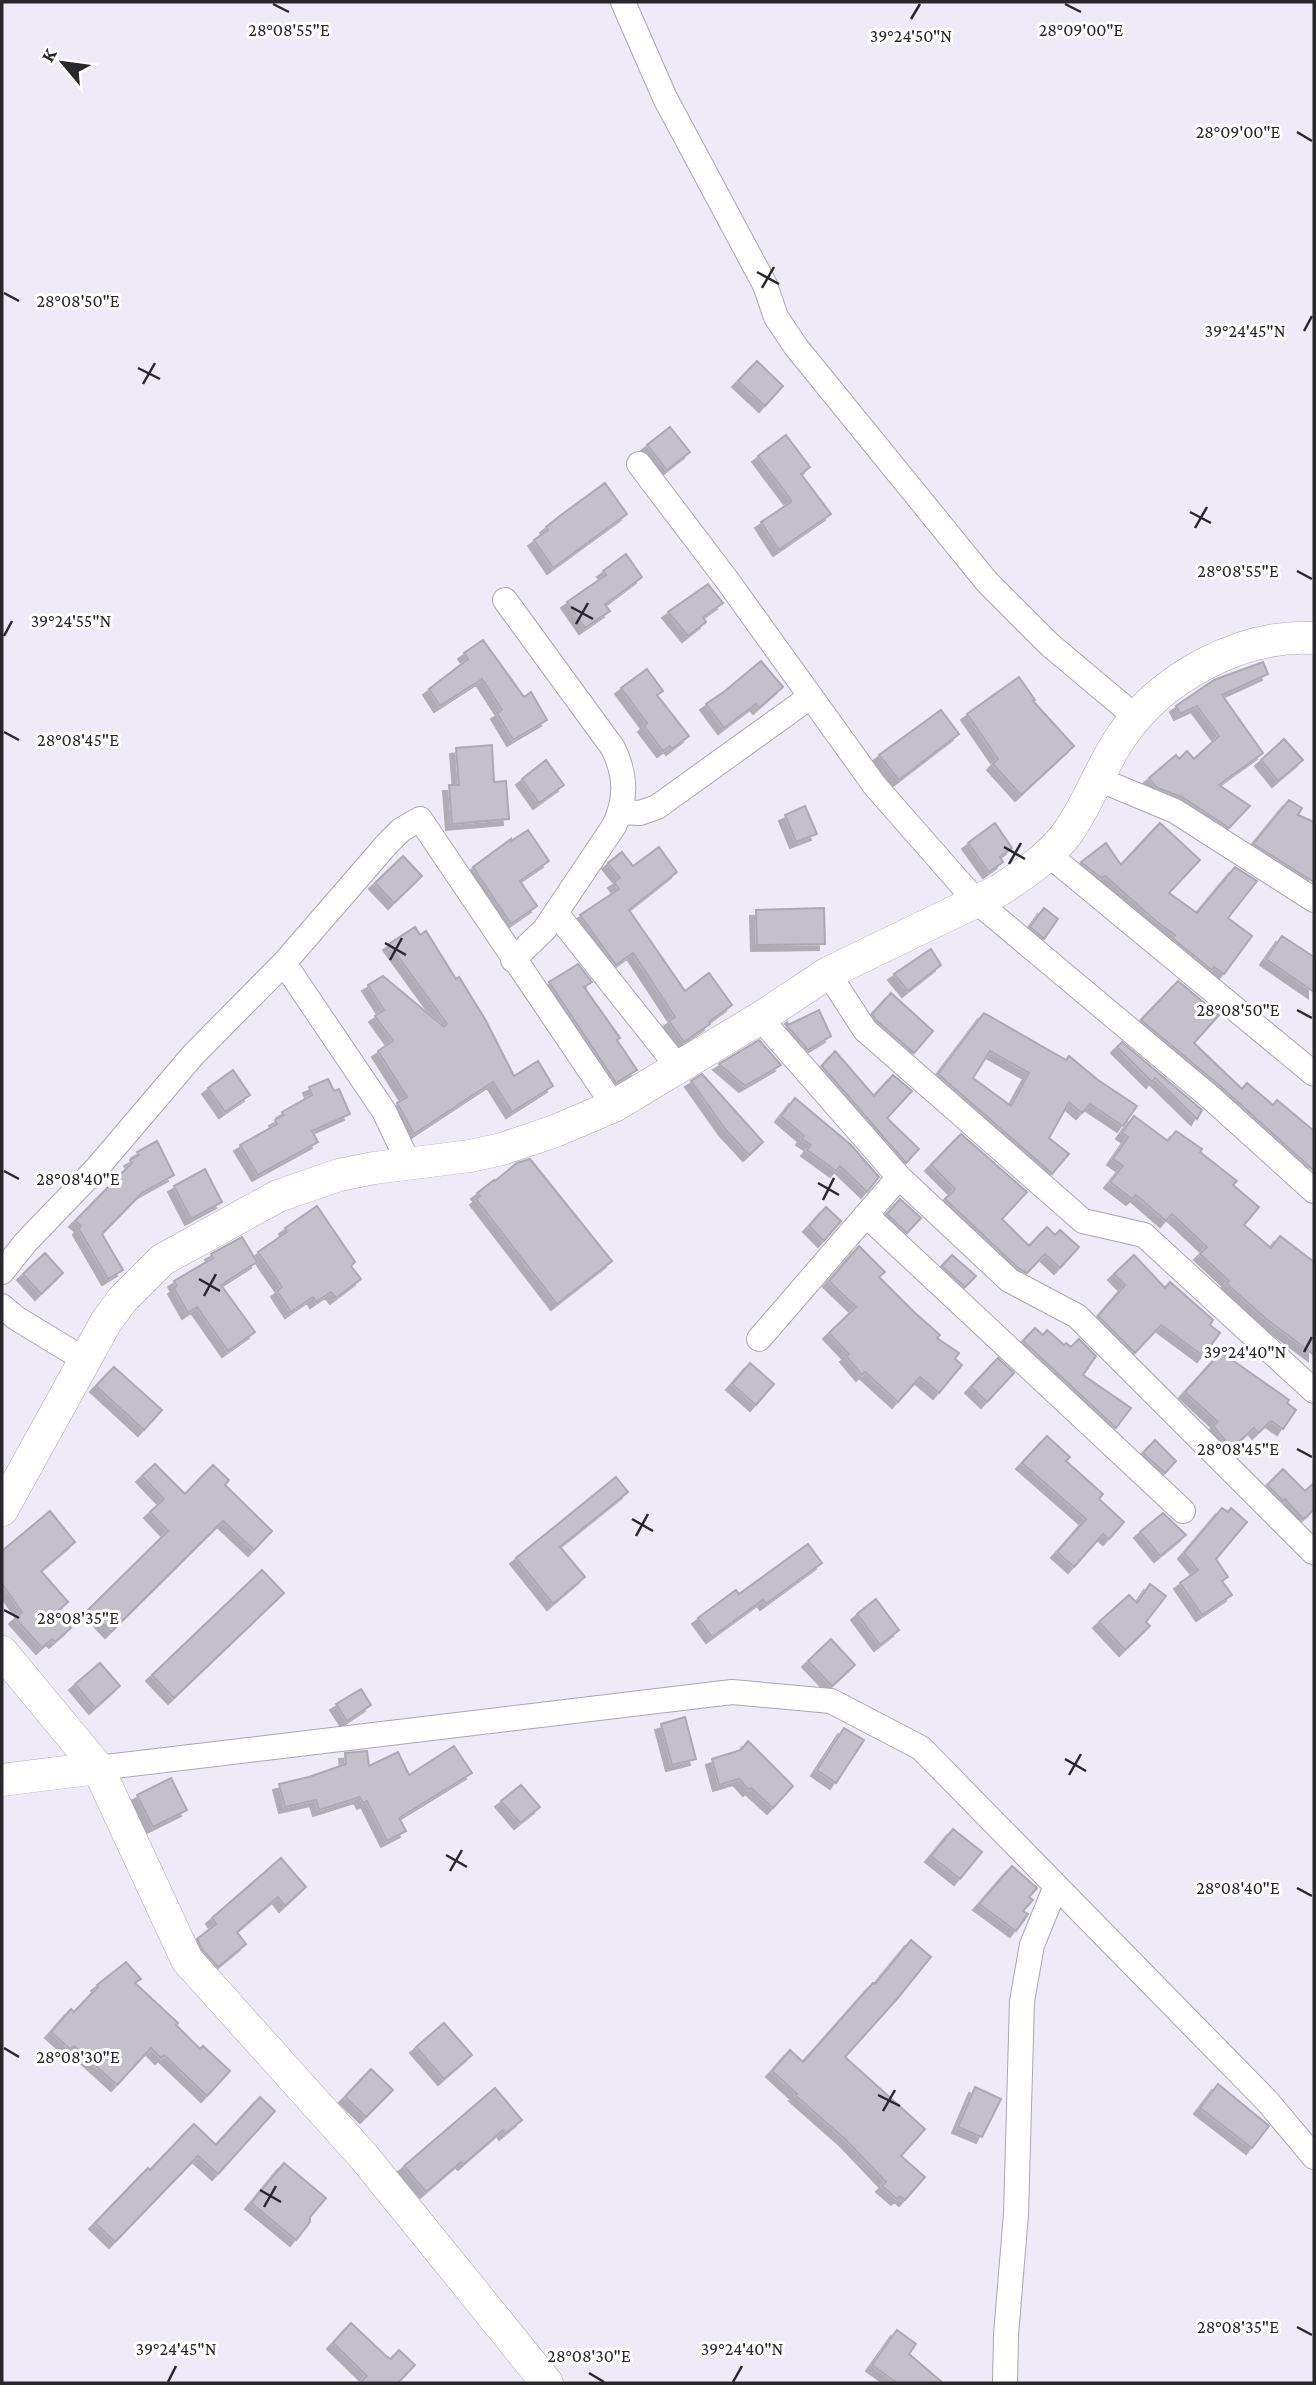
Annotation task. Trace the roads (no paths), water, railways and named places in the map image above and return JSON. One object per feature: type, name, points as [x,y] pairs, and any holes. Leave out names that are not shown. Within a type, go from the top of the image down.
[{"type":"street","points":[[623,2],[665,98],[765,285],[776,317],[796,348],[987,582],[1051,645],[1137,718]]},
{"type":"street","points":[[639,464],[727,580],[875,786],[976,901],[1210,1097],[1314,1191]]},
{"type":"street","points":[[505,600],[613,748],[624,778],[621,812],[614,827],[545,929],[513,960]]},
{"type":"street","points":[[2,1510],[106,1322],[122,1300],[162,1260],[278,1196],[298,1188],[339,1175],[502,1149],[555,1131],[614,1106],[760,1018],[828,973],[1008,884],[1049,855],[1079,815],[1121,737],[1159,695],[1185,676],[1244,647],[1273,640],[1314,638]]},
{"type":"street","points":[[621,812],[640,813],[657,807],[810,697]]},
{"type":"street","points":[[1098,779],[1175,811],[1314,900]]},
{"type":"street","points":[[2,1272],[25,1243],[97,1168],[193,1055],[284,963],[393,836],[419,819],[614,1106]]},
{"type":"street","points":[[1049,855],[1314,1074]]},
{"type":"street","points":[[556,913],[678,1067]]},
{"type":"street","points":[[284,963],[384,1111],[409,1164]]},
{"type":"street","points":[[828,973],[864,1030],[1083,1221],[1144,1235],[1314,1391]]},
{"type":"street","points":[[760,1018],[899,1177],[1009,1280],[1077,1316],[1313,1552]]},
{"type":"street","points":[[759,1339],[899,1177]]},
{"type":"street","points":[[866,1215],[1183,1511]]},
{"type":"street","points":[[2,1306],[16,1318],[85,1360]]},
{"type":"street","points":[[2,1652],[98,1768],[187,1960],[364,2157],[547,2383]]},
{"type":"street","points":[[2,1780],[732,1692],[831,1701],[920,1748],[1268,2102],[1314,2157]]},
{"type":"street","points":[[1004,2383],[1016,2214],[1022,2001],[1032,1945],[1056,1886]]}]
